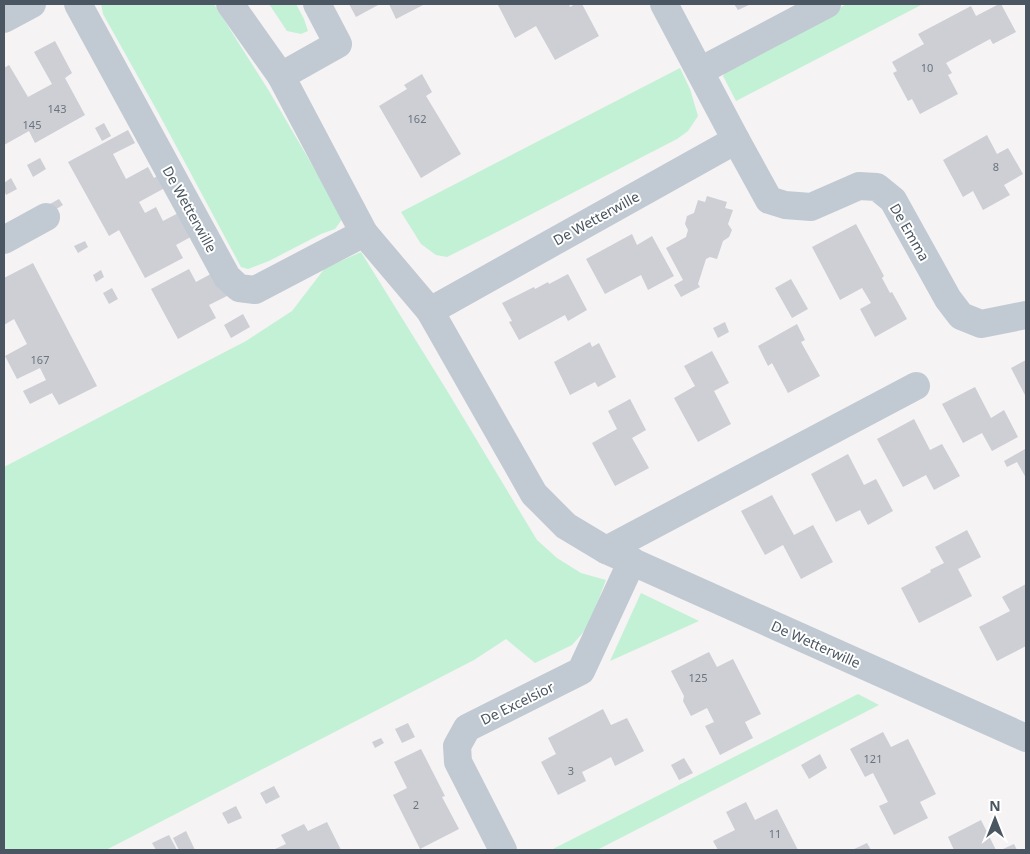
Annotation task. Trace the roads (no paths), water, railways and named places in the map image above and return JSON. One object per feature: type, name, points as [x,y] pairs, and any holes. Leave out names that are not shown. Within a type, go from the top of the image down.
[{"type":"street","points":[[4,19],[32,4]]},
{"type":"street","name":"De Wetterwille","points":[[78,4],[227,277],[239,288],[255,290],[364,233]]},
{"type":"street","name":"De Wetterwille","points":[[230,4],[282,76],[364,233],[430,311],[534,494],[566,526],[606,550],[632,562],[1026,738]]},
{"type":"street","points":[[282,76],[338,44],[316,4]]},
{"type":"street","name":"De Emma","points":[[664,4],[769,200],[811,207],[859,186],[877,187],[894,200],[948,299],[961,316],[981,324],[1026,315]]},
{"type":"street","points":[[700,71],[827,4]]},
{"type":"street","name":"De Wetterwille","points":[[430,311],[736,140]]},
{"type":"street","points":[[4,240],[46,217]]},
{"type":"street","points":[[606,550],[916,386]]},
{"type":"street","name":"De Excelsior","points":[[503,850],[458,762],[457,746],[467,728],[581,671],[632,562]]}]
